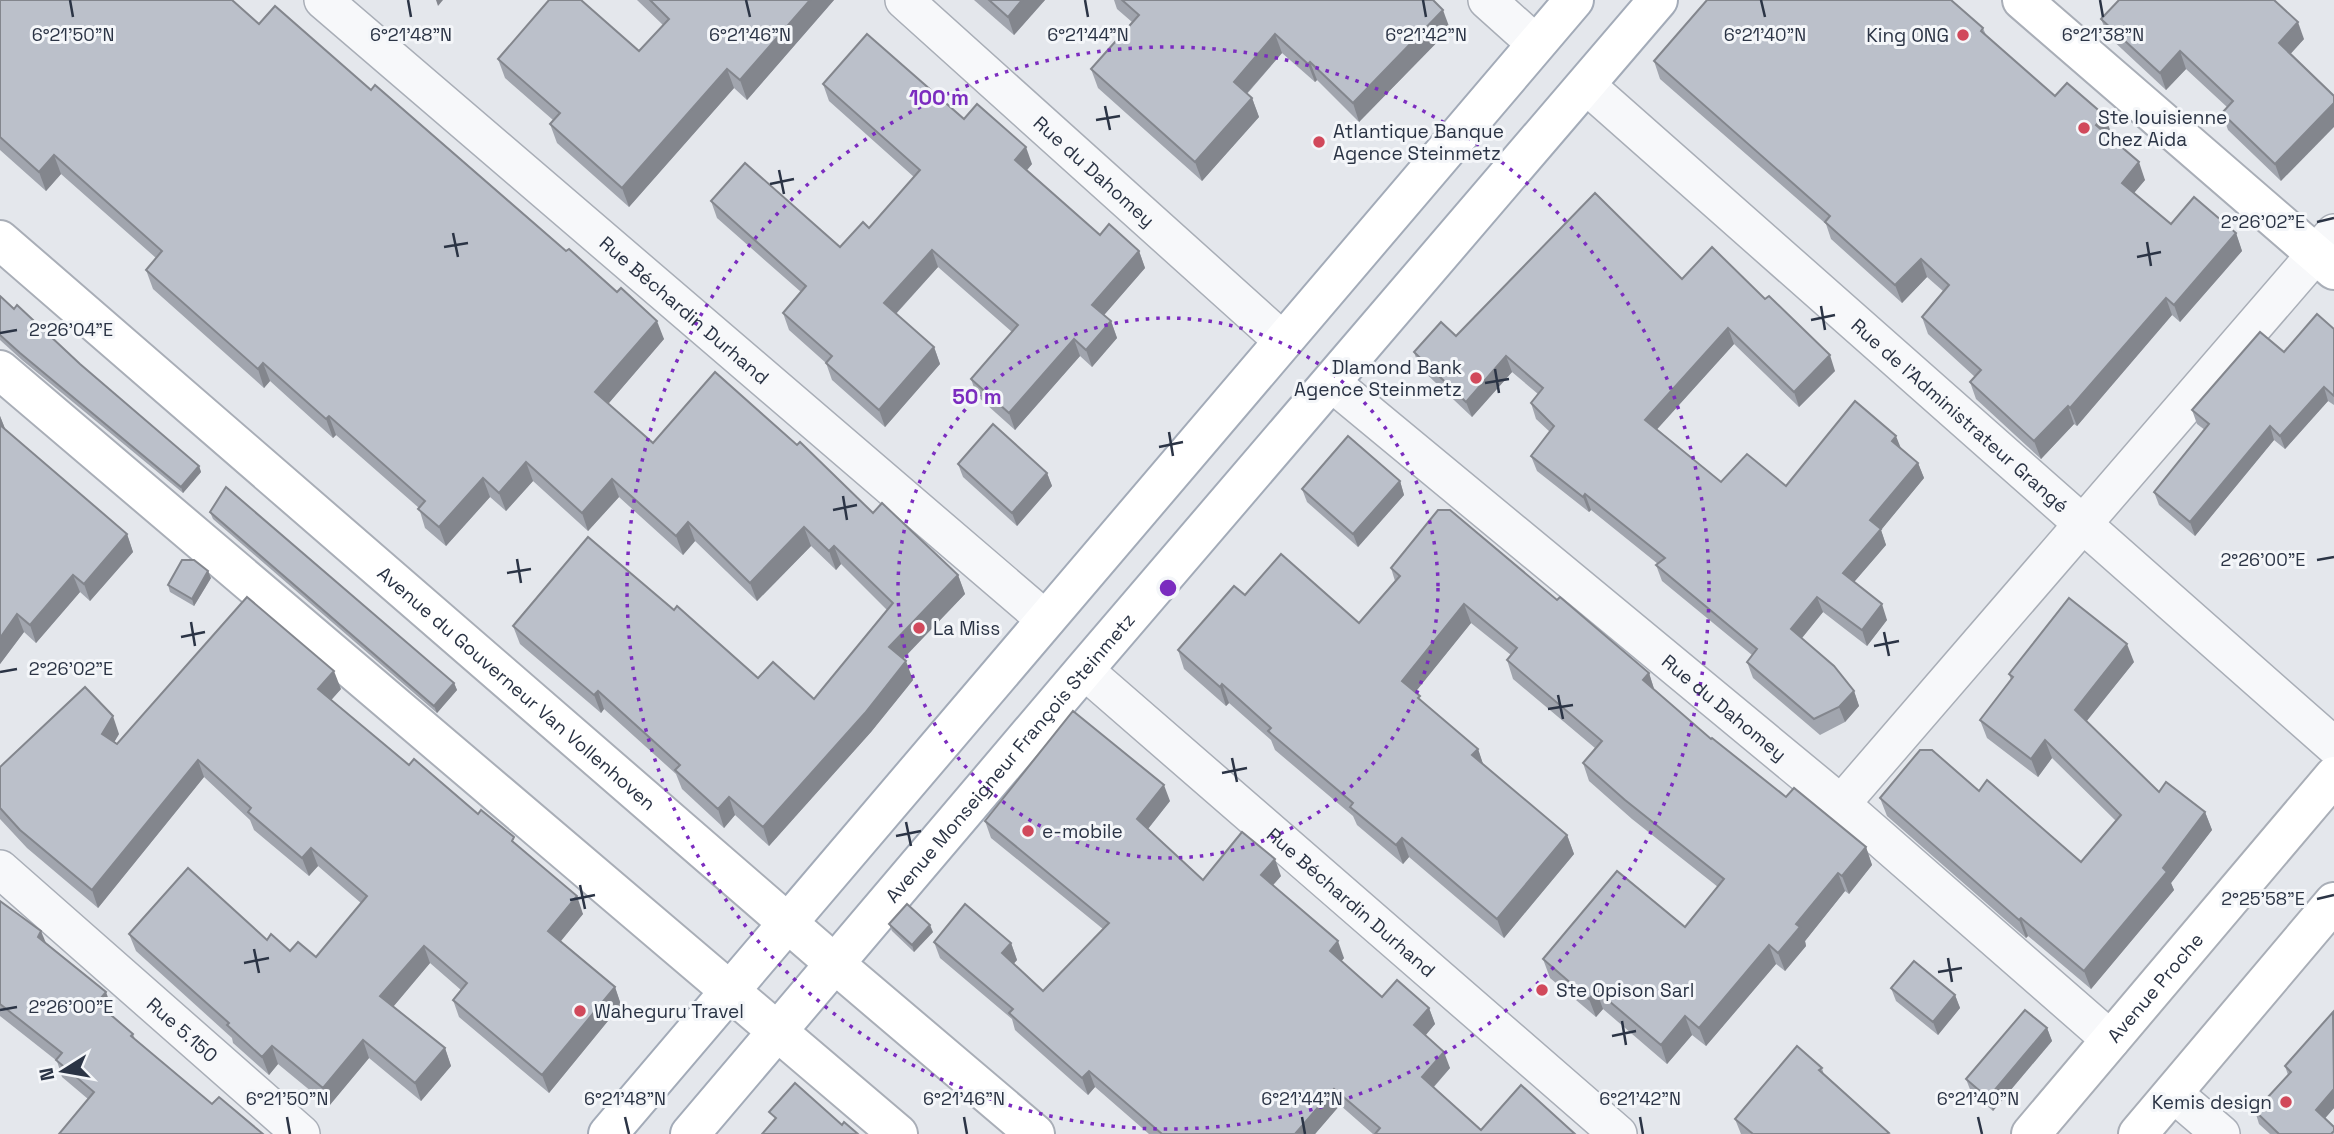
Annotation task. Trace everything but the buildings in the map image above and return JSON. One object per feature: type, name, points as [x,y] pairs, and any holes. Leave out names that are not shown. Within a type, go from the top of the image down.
[{"type":"main road","points":[[608,1134],[1574,0]]},
{"type":"main road","name":"Avenue Monseigneur François Steinmetz","points":[[690,1134],[1658,0]]},
{"type":"main road","points":[[2022,0],[2328,252]]},
{"type":"main road","name":"Avenue du Gouverneur Van Vollenhoven","points":[[0,240],[1035,1134]]},
{"type":"main road","points":[[0,370],[898,1134]]},
{"type":"main road","name":"Avenue Proche","points":[[2031,1134],[2334,776]]},
{"type":"main road","points":[[2138,1134],[2334,902]]},
{"type":"street","name":"Rue Béchardin Durhand","points":[[323,0],[1046,620]]},
{"type":"street","name":"Rue du Dahomey","points":[[904,0],[1283,341]]},
{"type":"street","points":[[1487,0],[1536,44]]},
{"type":"street","name":"Rue de l'Administrateur Grangé","points":[[1586,85],[2334,746]]},
{"type":"street","points":[[1841,804],[2083,524],[2328,252]]},
{"type":"street","name":"Rue du Dahomey","points":[[1332,383],[1841,804],[2111,1040]]},
{"type":"street","name":"Rue Béchardin Durhand","points":[[1084,670],[1618,1134]]},
{"type":"street","name":"Rue 5.150","points":[[0,869],[302,1134]]},
{"type":"street","points":[[2173,1093],[2221,1134]]},
{"type":"place","name":"King ONG","points":[[1963,35]]},
{"type":"place","name":"Ste louisienne Chez Aida","points":[[2084,128]]},
{"type":"place","name":"Atlantique Banque Agence Steinmetz","points":[[1319,142]]},
{"type":"place","name":"DIamond Bank Agence Steinmetz","points":[[1476,378]]},
{"type":"place","name":"La Miss","points":[[919,628]]},
{"type":"place","name":"e-mobile","points":[[1028,831]]},
{"type":"place","name":"Ste Opison Sarl","points":[[1542,990]]},
{"type":"place","name":"Waheguru Travel","points":[[580,1011]]},
{"type":"place","name":"Kemis design","points":[[2286,1102]]}]
